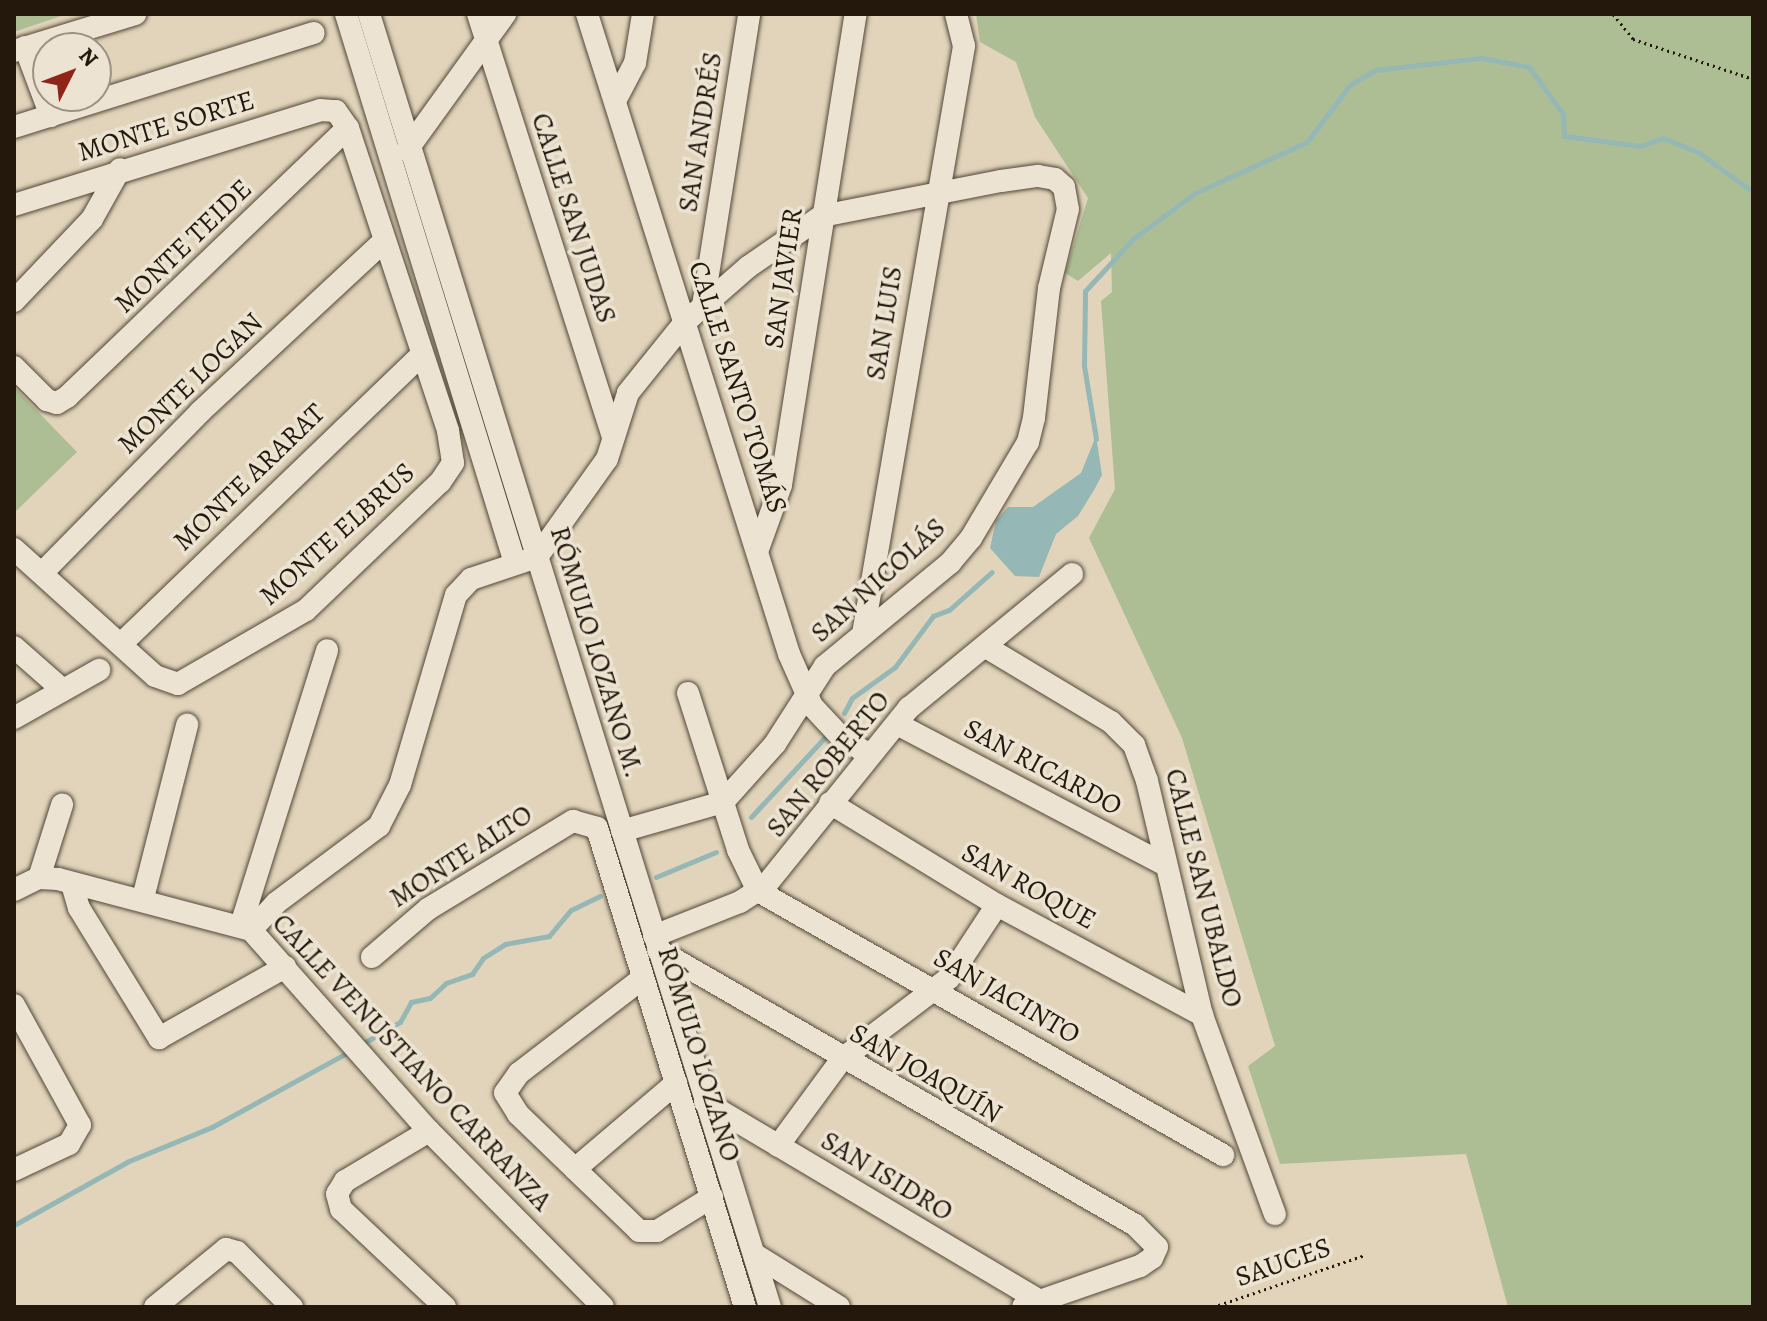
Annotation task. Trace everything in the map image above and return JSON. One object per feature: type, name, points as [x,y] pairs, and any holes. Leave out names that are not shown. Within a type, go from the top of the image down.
[{"type":"street","points":[[86,32],[135,14]]},
{"type":"street","name":"CALLE SAN JUDAS","points":[[478,14],[613,439]]},
{"type":"street","points":[[407,150],[505,14]]},
{"type":"street","name":"CALLE SANTO TOMÁS","points":[[587,14],[806,696],[826,724],[868,754]]},
{"type":"street","points":[[616,99],[635,63],[643,14]]},
{"type":"street","name":"SAN ANDRÉS","points":[[703,306],[749,14]]},
{"type":"street","name":"SAN JAVIER","points":[[758,549],[781,485],[856,14]]},
{"type":"street","points":[[356,15],[526,560]]},
{"type":"street","name":"RÓMULO LOZANO M.","points":[[356,15],[407,150],[526,560],[622,831],[770,1307]]},
{"type":"street","name":"SAN LUIS","points":[[863,634],[935,195],[964,46],[958,18]]},
{"type":"street","points":[[112,91],[314,33]]},
{"type":"street","points":[[19,49],[51,116]]},
{"type":"street","name":"MONTE SORTE","points":[[14,205],[120,169],[320,110],[342,120]]},
{"type":"street","points":[[14,127],[58,112]]},
{"type":"street","points":[[342,120],[421,355]]},
{"type":"street","name":"MONTE TEIDE","points":[[14,367],[43,396],[57,403],[342,120]]},
{"type":"street","points":[[14,301],[92,219],[120,169]]},
{"type":"street","name":"SAN NICOLÁS","points":[[622,831],[723,802],[759,765],[825,666],[950,563],[1028,442],[1049,288],[1068,209],[1064,187],[1038,176],[935,195]]},
{"type":"street","points":[[246,927],[379,826],[400,785],[456,595],[471,579],[526,560],[598,474],[628,393],[685,322],[822,216],[935,195]]},
{"type":"street","name":"MONTE LOGAN","points":[[43,572],[200,412],[384,241]]},
{"type":"street","name":"MONTE ELBRUS","points":[[121,644],[169,684],[193,678],[306,610],[440,482],[453,463],[448,431],[421,355]]},
{"type":"street","name":"MONTE ARARAT","points":[[121,644],[421,355]]},
{"type":"street","points":[[14,549],[121,644]]},
{"type":"street","name":"SAN ROBERTO","points":[[656,943],[758,891],[779,873],[868,754],[909,708],[1072,574]]},
{"type":"street","points":[[14,647],[63,690]]},
{"type":"street","name":"CALLE SAN UBALDO","points":[[986,647],[1111,722],[1134,745],[1147,781],[1162,863],[1202,1015],[1275,1214]]},
{"type":"street","points":[[246,927],[327,650]]},
{"type":"street","points":[[14,718],[99,670]]},
{"type":"street","points":[[688,693],[723,802],[758,891]]},
{"type":"street","name":"SAN RICARDO","points":[[897,724],[1162,863]]},
{"type":"street","points":[[143,898],[187,725]]},
{"type":"street","name":"SAN ROQUE","points":[[830,803],[997,905],[1202,1015]]},
{"type":"street","points":[[14,890],[39,878],[62,805]]},
{"type":"street","name":"MONTE ALTO","points":[[372,957],[428,909],[573,821],[590,823]]},
{"type":"street","name":"RÓMULO LOZANO","points":[[590,823],[600,834],[745,1307]]},
{"type":"street","name":"CALLE VENUSTIANO CARRANZA","points":[[39,878],[143,898],[246,927],[429,1131],[603,1307]]},
{"type":"street","points":[[72,884],[79,908],[159,1038],[285,967]]},
{"type":"street","name":"SAN JACINTO","points":[[758,891],[1223,1155]]},
{"type":"street","points":[[778,1146],[842,1059],[935,989],[959,967],[997,905]]},
{"type":"street","name":"SAN JOAQUÍN","points":[[656,943],[842,1059],[1135,1225],[1157,1252],[1140,1266],[1031,1304]]},
{"type":"street","points":[[643,978],[519,1073],[505,1093],[518,1114],[634,1228],[648,1234],[712,1197]]},
{"type":"street","points":[[14,1005],[80,1125],[69,1144],[14,1170]]},
{"type":"street","points":[[575,1169],[676,1083]]},
{"type":"street","name":"SAN ISIDRO","points":[[705,1102],[1031,1304]]},
{"type":"street","points":[[429,1131],[345,1181],[337,1194],[341,1209],[445,1307]]},
{"type":"street","points":[[155,1307],[226,1249],[237,1252],[292,1307]]},
{"type":"street","points":[[754,1254],[839,1307]]},
{"type":"path","points":[[1613,14],[1633,39],[1753,79]]},
{"type":"path","name":"SAUCES","points":[[1213,1307],[1365,1255]]},
{"type":"green space","points":[[14,14],[61,14],[61,16],[14,32]]},
{"type":"green space","points":[[976,14],[1753,14],[1753,1307],[1508,1307],[1466,1154],[1280,1164],[1248,1066],[1275,1046],[1182,738],[1089,538],[1115,489],[1101,301],[1112,292],[1111,253],[1078,281],[1065,273],[1088,198],[1035,117],[1016,62],[980,42]]},
{"type":"green space","points":[[14,387],[77,452],[14,513]]},
{"type":"water","points":[[1096,436],[1102,475],[1094,490],[1078,516],[1056,534],[1039,577],[1015,576],[990,548],[996,521],[1008,507],[1033,507],[1081,473]]},
{"type":"waterway","points":[[1096,439],[1084,366],[1085,291],[1133,239],[1195,193],[1307,142],[1350,85],[1375,70],[1481,58],[1529,67],[1563,114],[1564,136],[1640,146],[1663,138],[1698,152],[1753,192]]},
{"type":"waterway","points":[[844,713],[852,698],[895,667],[933,616],[949,610],[992,572]]},
{"type":"waterway","points":[[751,817],[826,736]]},
{"type":"waterway","points":[[656,877],[716,852]]},
{"type":"waterway","points":[[362,1044],[400,1022],[411,1002],[430,998],[446,983],[472,974],[483,958],[505,944],[549,936],[571,910],[600,896]]},
{"type":"waterway","points":[[14,1225],[129,1161],[212,1127],[350,1051]]}]
